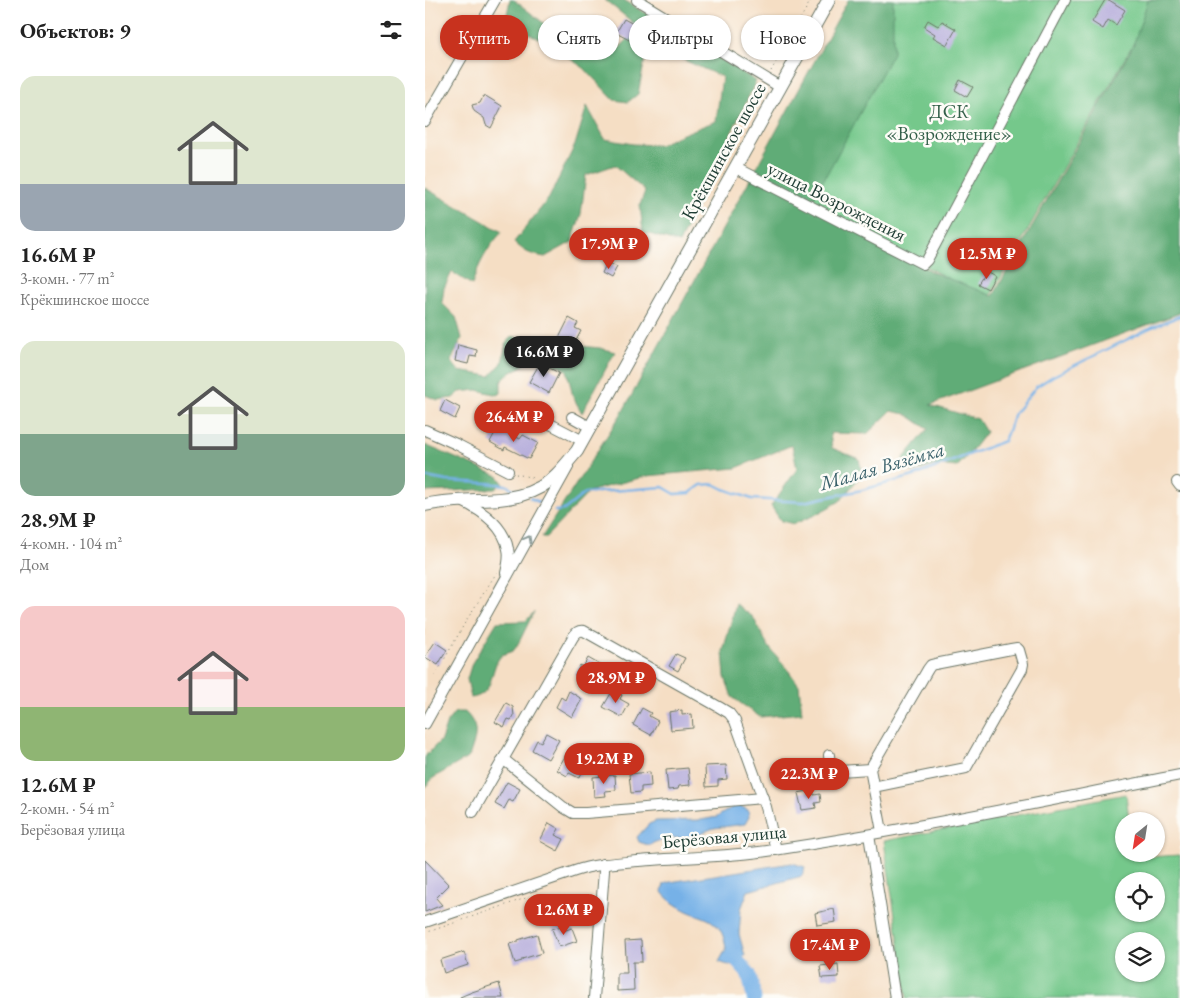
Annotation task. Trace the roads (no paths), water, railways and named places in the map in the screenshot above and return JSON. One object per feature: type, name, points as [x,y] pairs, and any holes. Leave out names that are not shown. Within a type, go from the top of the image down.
[{"type":"main road","name":"Крёкшинское шоссе","points":[[425,506],[459,500],[505,498],[528,494],[552,479],[580,446],[829,0]]},
{"type":"street","points":[[425,121],[495,0]]},
{"type":"street","points":[[637,0],[780,87]]},
{"type":"street","name":"улица Возрождения","points":[[736,168],[923,264],[932,251],[1065,0]]},
{"type":"street","points":[[425,724],[580,446],[531,414]]},
{"type":"street","points":[[572,417],[590,427]]},
{"type":"street","points":[[425,430],[508,471]]},
{"type":"street","points":[[459,500],[496,524],[503,534],[509,550],[505,581]]},
{"type":"street","points":[[473,812],[573,637],[580,630],[729,713],[735,721],[763,798],[776,850]]},
{"type":"street","points":[[873,787],[966,768],[1022,669],[1023,664],[1019,650],[1017,648],[1011,649],[931,665],[870,768],[873,787],[882,832]]},
{"type":"street","points":[[829,755],[830,767],[833,771],[840,772],[870,768]]},
{"type":"street","points":[[503,758],[557,803],[573,813],[763,798]]},
{"type":"street","name":"Берёзовая улица","points":[[425,922],[585,867],[672,858],[727,856],[776,850],[869,835],[1180,775]]},
{"type":"street","points":[[869,835],[895,998]]},
{"type":"street","points":[[594,998],[605,871],[603,864]]},
{"type":"water","points":[[734,806],[740,806],[748,810],[749,817],[745,824],[714,828],[688,838],[672,838],[648,845],[639,842],[637,837],[649,824],[656,821],[701,820],[717,817]]},
{"type":"water","points":[[792,863],[805,867],[802,876],[748,891],[741,909],[739,934],[745,956],[731,966],[719,962],[726,949],[718,927],[707,919],[676,905],[662,892],[664,884],[670,882]]},
{"type":"waterway","name":"Малая Вязёмка","points":[[555,511],[564,510],[585,493],[663,487],[675,494],[690,493],[701,485],[714,484],[752,499],[803,502],[862,490],[914,476],[1004,441],[1015,413],[1036,387],[1053,376],[1152,327],[1180,316]]},
{"type":"waterway","name":"Малая Вязёмка","points":[[425,477],[447,481],[506,485],[517,491]]},
{"type":"waterway","name":"Малая Вязёмка","points":[[530,498],[539,502]]},
{"type":"waterway","points":[[737,961],[749,974],[754,998]]},
{"type":"park label","name":"ДСК «Возрождение»","points":[[949,122]]}]
